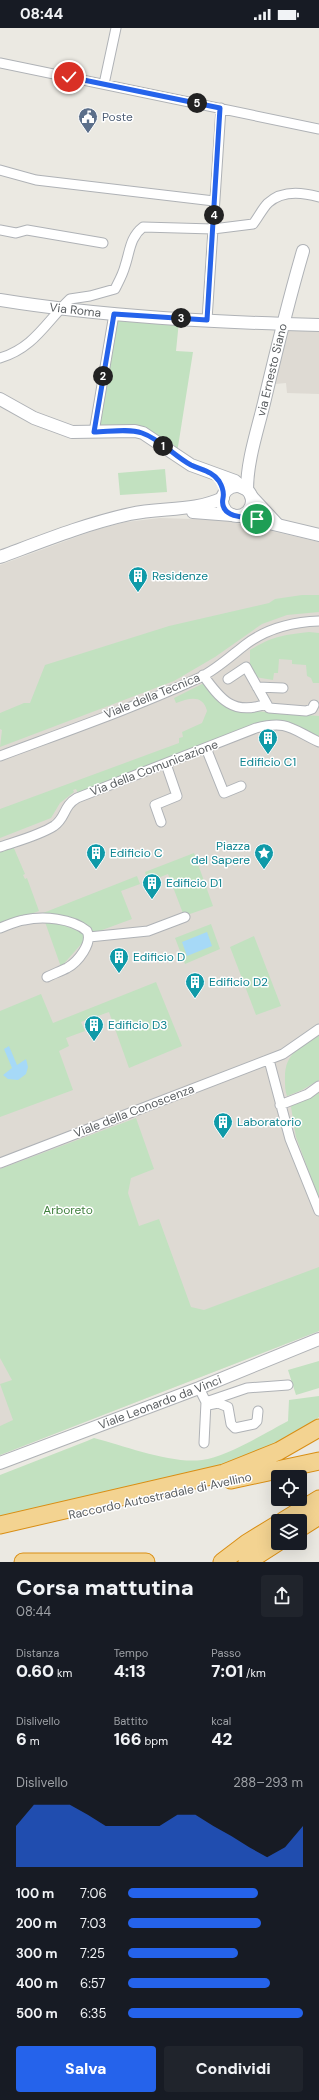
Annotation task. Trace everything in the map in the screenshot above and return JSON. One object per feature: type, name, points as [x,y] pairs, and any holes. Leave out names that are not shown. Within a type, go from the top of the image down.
[{"type":"highway","points":[[0,1525],[224,1473],[279,1451],[319,1428]]},
{"type":"highway","name":"Raccordo Autostradale di Avellino","points":[[0,1531],[319,1461]]},
{"type":"highway","points":[[294,1514],[319,1499]]},
{"type":"highway","points":[[307,1524],[319,1516]]},
{"type":"highway","points":[[222,1562],[247,1543],[271,1528]]},
{"type":"highway","points":[[307,1535],[319,1530]]},
{"type":"highway","points":[[248,1562],[271,1547]]},
{"type":"highway","points":[[260,1562],[278,1550]]},
{"type":"highway","points":[[23,1562],[146,1562]]},
{"type":"street","points":[[104,84],[116,28]]},
{"type":"street","points":[[0,63],[319,129]]},
{"type":"street","points":[[207,320],[220,108]]},
{"type":"street","points":[[0,170],[36,180],[214,201]]},
{"type":"street","points":[[0,358],[19,351],[42,332],[59,310],[70,299],[90,296],[115,289],[125,266],[131,243],[136,232],[143,227],[213,229],[253,224],[268,203],[282,195],[299,193],[319,197]]},
{"type":"street","points":[[0,230],[16,233],[27,230],[103,243]]},
{"type":"street","name":"via Ernesto Siano","points":[[247,491],[247,477],[253,445],[282,323],[302,251]]},
{"type":"street","name":"Via Roma","points":[[0,300],[59,310],[207,320],[319,325]]},
{"type":"street","points":[[94,432],[114,314]]},
{"type":"street","points":[[0,399],[34,418],[72,432],[143,433],[191,465],[235,481],[247,491],[278,525]]},
{"type":"street","points":[[211,473],[220,482],[223,504],[226,511],[236,516]]},
{"type":"street","points":[[0,557],[88,524],[132,514],[198,507],[223,497],[232,488],[247,491]]},
{"type":"street","points":[[236,516],[250,509],[252,502],[247,491]]},
{"type":"street","points":[[176,509],[236,516],[319,535]]},
{"type":"street","name":"Viale della Tecnica","points":[[0,756],[162,694],[203,676],[246,644],[268,631],[296,622],[319,621]]},
{"type":"street","points":[[228,678],[246,667],[266,704],[272,710],[306,711],[312,709],[314,705]]},
{"type":"street","points":[[203,676],[220,698],[234,706],[254,707],[266,704]]},
{"type":"street","points":[[257,687],[283,688]]},
{"type":"street","name":"Via della Comunicazione","points":[[0,847],[53,826],[61,819],[70,802],[77,798],[256,728],[279,724],[286,725],[319,742]]},
{"type":"street","points":[[206,748],[224,793],[241,786]]},
{"type":"street","points":[[161,822],[155,805],[177,796],[166,764]]},
{"type":"street","points":[[89,937],[148,931],[185,917]]},
{"type":"street","points":[[0,928],[24,920],[56,919],[80,926],[87,931],[89,937],[84,950],[74,962],[67,968],[47,976]]},
{"type":"street","name":"Viale della Conoscenza","points":[[0,1163],[269,1060],[290,1050],[319,1029]]},
{"type":"street","points":[[269,1060],[290,1139],[319,1211]]},
{"type":"street","points":[[280,1104],[308,1094],[319,1086]]},
{"type":"street","name":"Viale Leonardo da Vinci","points":[[0,1463],[200,1388],[319,1339]]},
{"type":"street","points":[[206,1404],[247,1388],[288,1385]]},
{"type":"street","points":[[200,1388],[206,1404],[204,1443]]},
{"type":"street","points":[[206,1404],[218,1403],[228,1407],[231,1424],[235,1428],[254,1424],[257,1421],[258,1411]]},
{"type":"shaded area","points":[[289,329],[319,331],[319,394],[287,393],[286,383],[275,384]]},
{"type":"shaded area","points":[[160,518],[223,520],[319,542],[319,1331],[0,1455],[0,565],[98,529],[126,522]]},
{"type":"green space","points":[[110,317],[179,321],[176,351],[193,352],[177,453],[148,432],[92,431]]},
{"type":"green space","points":[[165,469],[167,492],[120,495],[118,473]]},
{"type":"green space","points":[[302,595],[319,595],[319,612],[287,615],[262,624],[215,657],[174,681],[0,747],[2,730],[0,729],[0,713],[24,703],[30,703],[45,665],[169,626],[269,603],[275,599]]},
{"type":"green space","points":[[309,632],[319,633],[319,683],[313,683],[311,678],[307,676],[306,665],[292,664],[292,660],[279,659],[278,673],[274,673],[273,680],[255,677],[250,666],[250,650],[279,637]]},
{"type":"green space","points":[[204,683],[217,699],[229,709],[319,716],[319,738],[274,721],[264,721],[78,793],[76,789],[73,790],[74,792],[60,803],[51,818],[0,838],[0,809],[179,743],[179,738],[183,737],[182,732],[202,723],[207,711],[205,706],[199,700],[190,699],[176,703],[174,698]]},
{"type":"green space","points":[[13,846],[25,874],[23,875],[25,879],[27,878],[39,911],[0,925],[0,851]]},
{"type":"green space","points":[[194,853],[213,906],[184,916],[168,874],[148,882],[145,872]]},
{"type":"green space","points":[[137,876],[140,884],[121,891],[132,919],[94,933],[56,916],[43,913]]},
{"type":"green space","points":[[45,922],[55,922],[84,933],[83,942],[61,967]]},
{"type":"green space","points":[[211,924],[220,949],[185,964],[175,938]]},
{"type":"green space","points":[[254,936],[281,1006],[256,1015],[230,947]]},
{"type":"green space","points":[[156,982],[182,1046],[129,1068],[109,1012],[81,1022],[85,1031],[66,1038],[69,1046],[59,1051],[73,1090],[0,1117],[0,1011],[41,994],[53,1023]]},
{"type":"green space","points":[[319,1033],[319,1080],[302,1090],[287,1096],[285,1090],[285,1071],[290,1057],[294,1052]]},
{"type":"green space","points":[[319,1091],[319,1199],[296,1137],[291,1107],[292,1104]]},
{"type":"green space","name":"Arboreto","points":[[136,1118],[154,1169],[131,1178],[128,1193],[139,1226],[159,1219],[191,1307],[204,1310],[319,1267],[319,1331],[0,1455],[0,1426],[13,1420],[0,1384],[12,1380],[0,1358],[0,1169]]},
{"type":"green space","points":[[319,1361],[319,1388],[296,1395],[288,1370]]},
{"type":"green space","points":[[319,1396],[319,1417],[299,1431],[258,1452],[216,1466],[0,1523],[0,1475],[94,1438],[162,1457],[190,1461],[212,1458],[234,1450],[288,1421],[289,1400]]},
{"type":"water","points":[[207,932],[212,946],[187,956],[182,942]]},
{"type":"water","points":[[9,1046],[17,1065],[26,1059],[28,1067],[26,1074],[18,1080],[8,1079],[3,1075],[12,1068],[4,1049]]},
{"type":"place","name":"Poste","points":[[88,134]]},
{"type":"place","name":"Residenze","points":[[138,593]]},
{"type":"place","name":"Edificio C1","points":[[268,755]]},
{"type":"place","name":"Edificio C","points":[[96,870]]},
{"type":"place","name":"Piazza del Sapere","points":[[264,870]]},
{"type":"place","name":"Edificio D1","points":[[152,900]]},
{"type":"place","name":"Edificio D","points":[[119,974]]},
{"type":"place","name":"Edificio D2","points":[[195,999]]},
{"type":"place","name":"Edificio D3","points":[[94,1042]]},
{"type":"place","name":"Laboratorio","points":[[223,1139]]},
{"type":"route","points":[[69,77],[220,108],[207,320],[114,314],[94,432],[135,431],[143,433],[191,465],[211,473],[220,482],[224,495],[223,504],[226,511],[232,515],[257,519]]}]
